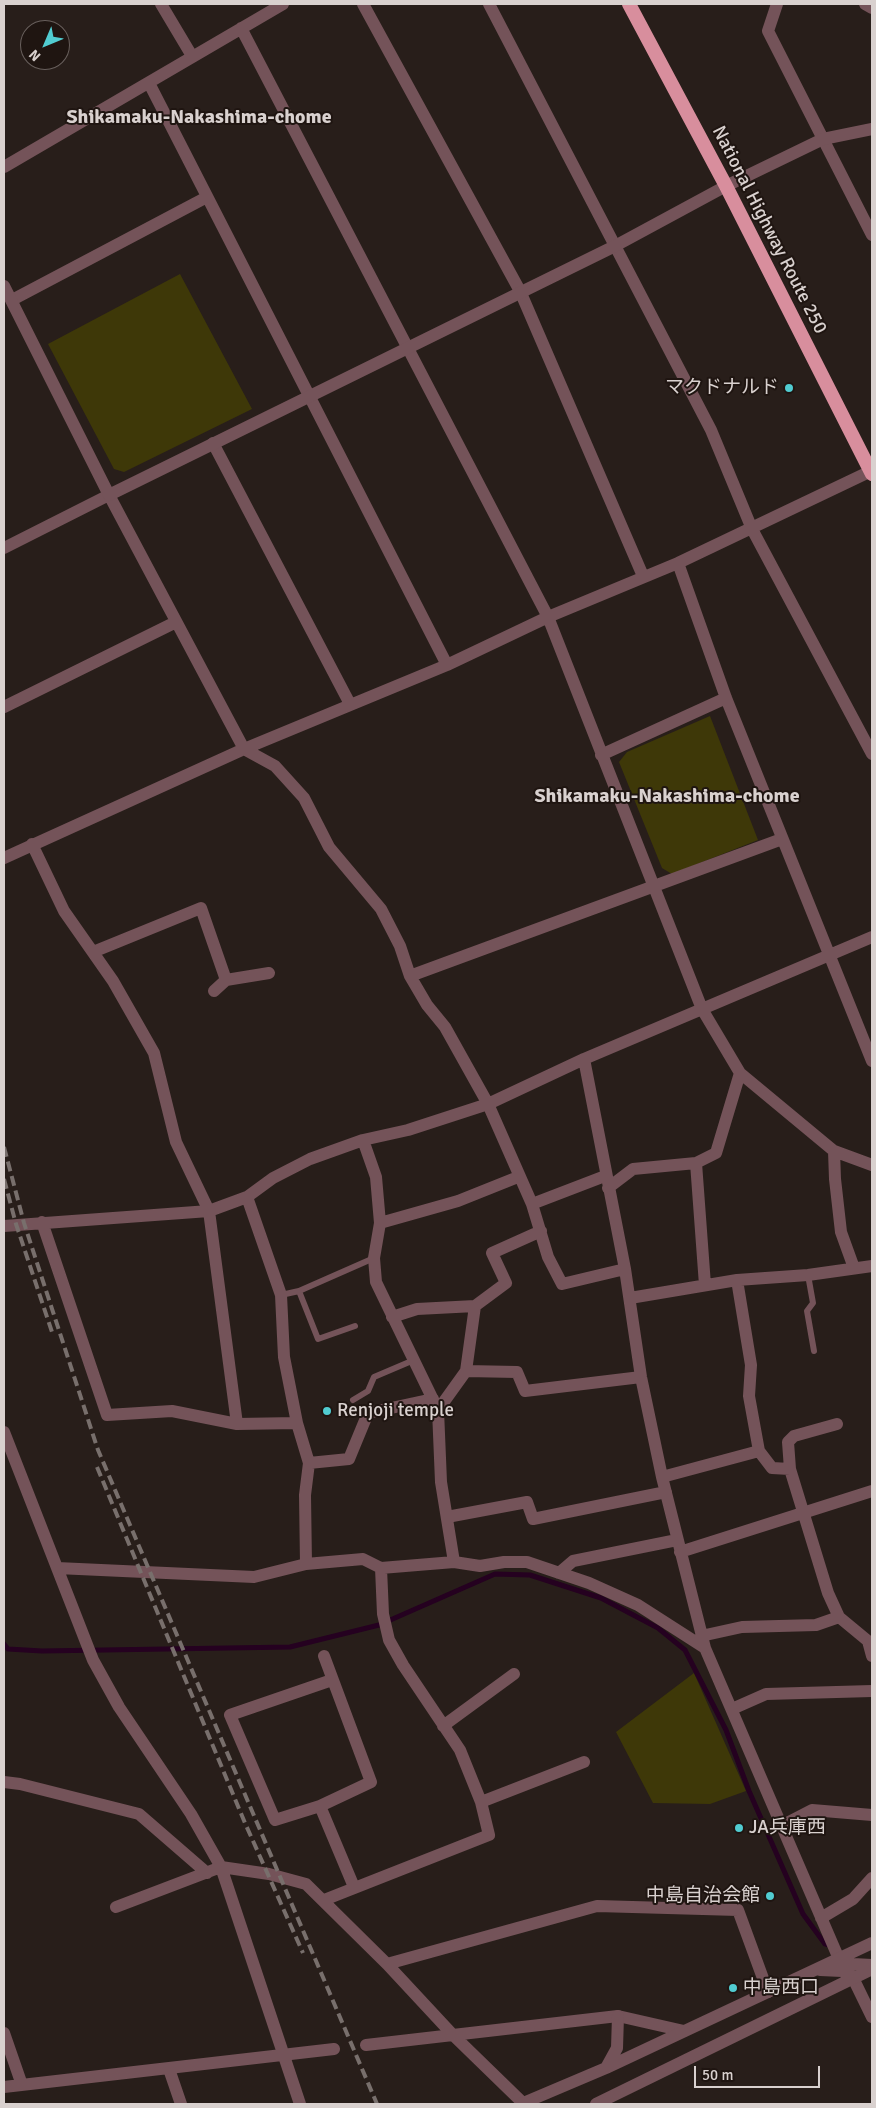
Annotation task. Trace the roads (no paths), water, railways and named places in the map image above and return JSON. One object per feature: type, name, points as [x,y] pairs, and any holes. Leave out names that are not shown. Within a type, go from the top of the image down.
[{"type":"highway","name":"National Highway Route 250","points":[[629,4],[726,186],[872,473]]},
{"type":"street","points":[[161,4],[192,56]]},
{"type":"street","points":[[4,167],[284,4]]},
{"type":"street","points":[[363,4],[520,291],[643,576]]},
{"type":"street","points":[[489,4],[711,430],[752,529],[872,754]]},
{"type":"street","points":[[777,4],[768,31],[872,235]]},
{"type":"street","points":[[865,4],[872,8]]},
{"type":"street","points":[[241,28],[548,617],[702,1009],[740,1073],[834,1151],[872,1164]]},
{"type":"street","points":[[149,83],[447,665]]},
{"type":"street","points":[[5,543],[110,495],[520,291],[615,246],[726,186],[823,139],[872,129]]},
{"type":"street","points":[[12,300],[207,197]]},
{"type":"street","points":[[4,286],[110,495],[244,749],[275,766],[304,798],[329,847],[381,909],[400,946],[410,976],[427,1005],[445,1026],[488,1104],[518,1177],[532,1204],[548,1257],[562,1284],[625,1269]]},
{"type":"street","points":[[213,444],[350,704]]},
{"type":"street","points":[[4,858],[244,749],[447,665],[548,617],[678,563],[872,473]]},
{"type":"street","points":[[678,563],[726,698],[872,1061]]},
{"type":"street","points":[[4,707],[176,622]]},
{"type":"street","points":[[601,754],[726,698]]},
{"type":"street","points":[[410,976],[782,839]]},
{"type":"street","points":[[32,844],[64,911],[113,981],[154,1053],[176,1142],[209,1211],[237,1424]]},
{"type":"street","points":[[93,952],[201,908],[226,980]]},
{"type":"street","points":[[4,1226],[209,1211],[247,1197],[272,1178],[295,1167],[362,1140],[408,1130],[488,1104],[584,1059],[830,956],[872,936]]},
{"type":"street","points":[[214,991],[226,980],[269,973]]},
{"type":"street","points":[[584,1059],[606,1182],[625,1269],[641,1377],[662,1476],[703,1642],[839,1959],[853,1978],[872,2017]]},
{"type":"street","points":[[532,1204],[606,1182],[633,1169],[696,1164],[716,1153],[740,1073]]},
{"type":"street","points":[[362,1140],[376,1177],[380,1223],[374,1258],[376,1282],[436,1405],[441,1482],[454,1562]]},
{"type":"street","points":[[834,1151],[841,1232],[854,1268]]},
{"type":"street","points":[[696,1164],[706,1285]]},
{"type":"street","points":[[380,1223],[458,1201],[518,1177]]},
{"type":"street","points":[[247,1197],[281,1295],[284,1357],[297,1423],[309,1463],[306,1495],[306,1564]]},
{"type":"street","points":[[42,1222],[108,1414],[172,1411],[237,1424],[297,1423]]},
{"type":"street","points":[[392,1316],[417,1309],[475,1306],[506,1283],[492,1253],[540,1232]]},
{"type":"street","points":[[630,1298],[737,1280],[808,1276],[872,1266]]},
{"type":"street","points":[[737,1280],[752,1365],[749,1396],[759,1450],[772,1468],[790,1469]]},
{"type":"street","points":[[309,1463],[349,1459],[368,1413],[436,1405],[466,1371],[475,1306]]},
{"type":"street","points":[[466,1371],[517,1372],[525,1391],[641,1377]]},
{"type":"street","points":[[837,1424],[794,1436],[788,1442],[790,1469],[828,1593],[840,1617],[868,1641],[872,1656]]},
{"type":"street","points":[[4,1432],[9,1456],[58,1568],[93,1660],[119,1708],[192,1814],[220,1868],[300,2104]]},
{"type":"street","points":[[662,1476],[759,1450]]},
{"type":"street","points":[[559,1573],[573,1561],[679,1546],[803,1513],[872,1491]]},
{"type":"street","points":[[446,1517],[526,1502],[533,1519],[666,1492]]},
{"type":"street","points":[[58,1568],[254,1577],[306,1564],[363,1559],[381,1568],[454,1562],[480,1566],[504,1562],[527,1562],[638,1605],[703,1642]]},
{"type":"street","points":[[324,1900],[490,1834],[481,1802],[460,1750],[389,1640],[383,1614],[381,1568]]},
{"type":"street","points":[[703,1642],[742,1627],[816,1625],[840,1617]]},
{"type":"street","points":[[324,1656],[371,1782],[320,1806],[275,1820],[230,1716],[332,1680]]},
{"type":"street","points":[[443,1726],[514,1674]]},
{"type":"street","points":[[732,1709],[766,1694],[872,1691]]},
{"type":"street","points":[[481,1802],[584,1762]]},
{"type":"street","points":[[4,1782],[49,1790],[139,1814],[207,1872]]},
{"type":"street","points":[[320,1806],[354,1887]]},
{"type":"street","points":[[781,1826],[812,1810],[872,1815]]},
{"type":"street","points":[[116,1907],[220,1868],[269,1874],[306,1884],[387,1964],[453,2036],[523,2104],[606,2068],[872,1943]]},
{"type":"street","points":[[821,1918],[853,1899],[872,1878]]},
{"type":"street","points":[[387,1964],[598,1906],[738,1910],[768,1992]]},
{"type":"street","points":[[839,1959],[853,1964],[872,1967]]},
{"type":"street","points":[[596,2104],[872,1967]]},
{"type":"street","points":[[814,1971],[837,1970],[853,1978]]},
{"type":"street","points":[[366,2046],[618,2016],[684,2031]]},
{"type":"street","points":[[606,2068],[617,2048],[618,2016]]},
{"type":"street","points":[[4,2033],[22,2085]]},
{"type":"street","points":[[4,2086],[334,2050]]},
{"type":"street","points":[[169,2069],[181,2104]]},
{"type":"lane","points":[[281,1295],[299,1291],[374,1258]]},
{"type":"lane","points":[[808,1276],[813,1303],[807,1311],[814,1351]]},
{"type":"lane","points":[[299,1291],[318,1338],[354,1326]]},
{"type":"lane","points":[[353,1400],[368,1391],[374,1377],[415,1360]]},
{"type":"waterway","points":[[4,1644],[8,1649],[42,1651],[290,1647],[379,1625],[495,1574],[530,1575],[601,1598],[658,1628],[685,1650],[726,1730],[749,1791],[803,1914],[825,1944],[831,1946]]},
{"type":"railway","points":[[4,1147],[24,1223],[98,1450],[377,2104]]},
{"type":"railway","points":[[4,1179],[16,1224],[53,1335]]},
{"type":"railway","points":[[97,1467],[245,1823],[303,1953]]},
{"type":"place","name":"マクドナルド","points":[[789,388]]},
{"type":"place","name":"Renjoji temple","points":[[327,1411]]},
{"type":"place","name":"JA兵庫西","points":[[739,1828]]},
{"type":"place","name":"中島自治会館","points":[[770,1896]]},
{"type":"place","name":"中島西口","points":[[733,1988]]},
{"type":"district","name":"Shikamaku-Nakashima-chome","points":[[199,118]]},
{"type":"district","name":"Shikamaku-Nakashima-chome","points":[[667,797]]}]
